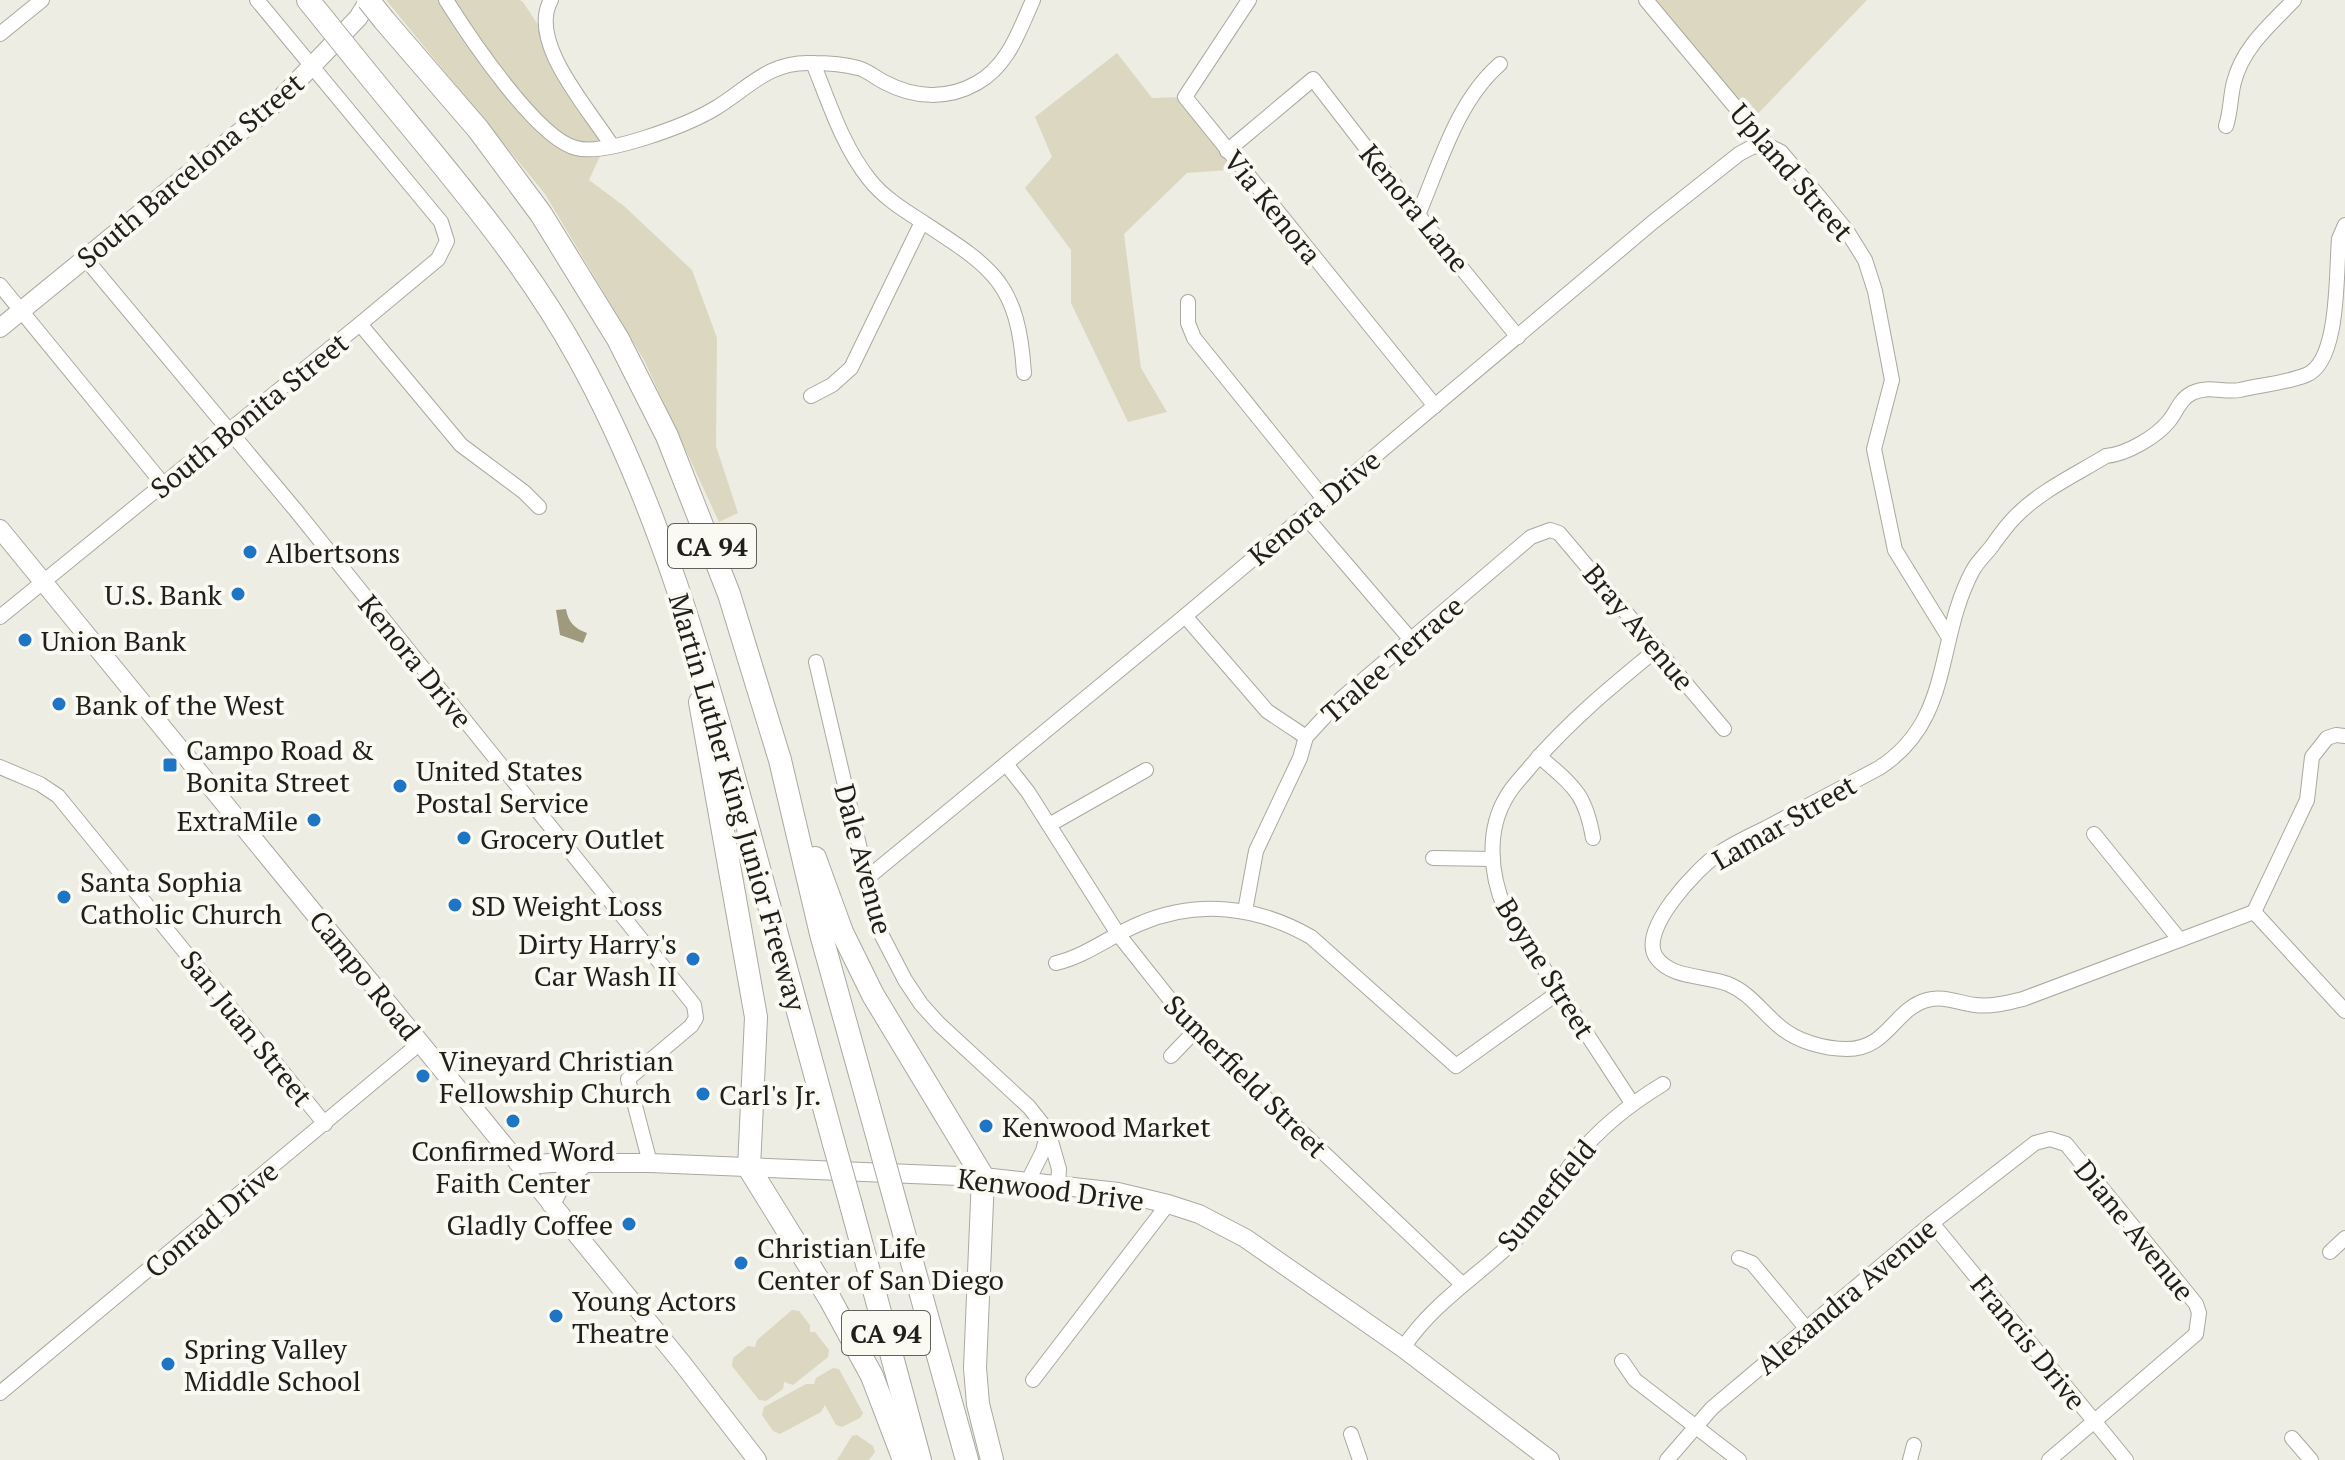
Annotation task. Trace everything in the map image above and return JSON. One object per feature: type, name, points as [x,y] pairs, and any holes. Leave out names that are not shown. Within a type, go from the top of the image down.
[{"type":"highway","name":"Martin Luther King Junior Freeway","points":[[308,0],[510,251],[578,357],[631,467],[662,544],[716,711],[920,1460]]},
{"type":"highway","name":"Martin Luther King Junior Freeway","points":[[368,0],[478,129],[523,190],[578,271],[618,339],[667,436],[729,594],[780,760],[821,934],[967,1460]]},
{"type":"highway","points":[[685,611],[756,1017],[749,1168],[830,1299],[872,1376],[904,1460]]},
{"type":"highway","points":[[780,760],[842,932],[873,995],[983,1177],[975,1368],[978,1404],[992,1460]]},
{"type":"main road","name":"South Barcelona Street","points":[[0,328],[279,100],[358,18],[368,0]]},
{"type":"main road","name":"Campo Road","points":[[0,529],[757,1460]]},
{"type":"main road","points":[[551,1204],[563,1181],[585,1163]]},
{"type":"main road","name":"Kenwood Drive","points":[[521,1166],[650,1163],[983,1177],[1118,1192],[1168,1204],[1199,1214],[1245,1238],[1403,1348],[1550,1460]]},
{"type":"street","points":[[0,34],[42,0]]},
{"type":"street","points":[[257,0],[313,67]]},
{"type":"street","points":[[446,0],[494,71],[553,137],[582,149],[612,146],[667,130],[714,109],[763,74],[793,63],[860,68],[888,84],[915,94],[945,96],[978,83],[1000,64],[1011,49],[1033,0]]},
{"type":"street","points":[[551,0],[545,27],[551,54],[612,146]]},
{"type":"street","name":"Via Kenora","points":[[1249,0],[1185,97],[1435,406]]},
{"type":"street","name":"Upland Street","points":[[1646,0],[1767,145],[1781,152],[1821,199],[1865,260],[1875,291],[1892,380],[1874,449],[1895,550],[1948,636]]},
{"type":"street","points":[[2226,126],[2241,61],[2253,42],[2294,0]]},
{"type":"street","points":[[813,63],[844,138],[869,180],[902,209],[979,260],[1005,290],[1019,324],[1024,373]]},
{"type":"street","points":[[1418,215],[1464,108],[1500,64]]},
{"type":"street","name":"South Bonita Street","points":[[0,617],[438,259],[447,241],[441,222],[313,67]]},
{"type":"street","name":"Kenora Lane","points":[[1227,151],[1313,79],[1518,337]]},
{"type":"street","name":"Kenora Drive","points":[[866,879],[1305,516],[1653,222],[1739,154],[1752,147],[1767,145]]},
{"type":"street","points":[[811,396],[832,385],[851,368],[922,222]]},
{"type":"street","name":"Lamar Street","points":[[2254,912],[2023,999],[2003,1004],[1975,1005],[1936,998],[1923,1001],[1878,1041],[1862,1048],[1844,1049],[1795,1038],[1778,1026],[1742,990],[1718,980],[1686,975],[1657,959],[1651,938],[1656,924],[1679,894],[1717,854],[1879,768],[1905,748],[1927,717],[1938,690],[1956,607],[1974,568],[2015,517],[2042,494],[2106,456],[2151,437],[2192,393],[2210,389],[2234,391],[2308,374],[2324,358],[2330,344],[2339,239],[2345,225]]},
{"type":"street","points":[[85,258],[227,430]]},
{"type":"street","points":[[0,285],[163,484]]},
{"type":"street","points":[[1188,302],[1188,323],[1194,338],[1324,499]]},
{"type":"street","points":[[360,324],[461,445],[524,492],[539,507]]},
{"type":"street","name":"Kenora Drive","points":[[227,430],[298,513],[694,1005],[696,1018],[691,1026],[628,1079],[650,1163]]},
{"type":"street","points":[[1305,516],[1412,641]]},
{"type":"street","name":"Tralee Terrace","points":[[1245,911],[1256,851],[1300,758],[1306,737],[1342,698],[1531,537],[1550,530]]},
{"type":"street","name":"Bray Avenue","points":[[1550,530],[1559,533],[1724,729]]},
{"type":"street","points":[[1185,616],[1267,711],[1306,737]]},
{"type":"street","name":"Boyne Street","points":[[1632,1103],[1505,909],[1496,885],[1493,859],[1497,819],[1507,795],[1580,713],[1657,649]]},
{"type":"street","name":"Dale Avenue","points":[[816,662],[879,930],[921,1004],[1029,1107],[1048,1131],[1059,1169],[1058,1186]]},
{"type":"street","points":[[2345,736],[2327,738],[2312,757],[2307,800],[2254,912],[2345,1011]]},
{"type":"street","points":[[1539,756],[1584,801],[1593,838]]},
{"type":"street","name":"Sumerfield Street","points":[[1006,764],[1118,934],[1195,1031],[1462,1284]]},
{"type":"street","name":"San Juan Street","points":[[0,767],[40,784],[58,796],[325,1124]]},
{"type":"street","points":[[1049,825],[1146,770]]},
{"type":"street","points":[[2094,834],[2179,939]]},
{"type":"street","points":[[1433,858],[1493,859]]},
{"type":"street","points":[[1056,963],[1075,958],[1154,918],[1214,908],[1245,911],[1272,918],[1311,937],[1456,1066],[1559,992]]},
{"type":"street","points":[[1171,1056],[1195,1031]]},
{"type":"street","name":"Conrad Drive","points":[[0,1393],[420,1043]]},
{"type":"street","name":"Sumerfield","points":[[1403,1348],[1413,1332],[1462,1284],[1514,1241],[1576,1158],[1632,1103],[1663,1084]]},
{"type":"street","points":[[1027,1183],[1043,1151],[1048,1131]]},
{"type":"street","name":"Diane Avenue","points":[[2035,1143],[2050,1139],[2066,1144],[2196,1304],[2199,1313],[2196,1334],[2094,1422]]},
{"type":"street","name":"Alexandra Avenue","points":[[1667,1460],[1712,1408],[1932,1223],[2035,1143]]},
{"type":"street","points":[[1033,1380],[1168,1204]]},
{"type":"street","name":"Francis Drive","points":[[1932,1223],[2126,1460]]},
{"type":"street","points":[[2330,1252],[2345,1238]]},
{"type":"street","points":[[1739,1258],[1752,1263],[1806,1328]]},
{"type":"street","points":[[1622,1361],[1635,1380],[1739,1460]]},
{"type":"street","points":[[2049,1460],[2094,1422]]},
{"type":"street","points":[[1351,1434],[1360,1460]]},
{"type":"street","points":[[2292,1438],[2311,1460]]},
{"type":"street","points":[[1910,1460],[1914,1445]]},
{"type":"shaded area","points":[[386,0],[523,2],[610,134],[589,180],[624,206],[692,270],[717,338],[716,446],[738,513],[719,522],[644,360],[545,194]]},
{"type":"shaded area","points":[[1649,0],[1867,0],[1747,125]]},
{"type":"shaded area","points":[[1117,53],[1152,98],[1185,97],[1242,169],[1187,173],[1124,234],[1141,368],[1167,412],[1128,422],[1071,303],[1071,250],[1025,188],[1052,157],[1035,117]]},
{"type":"shaded area","points":[[566,609],[573,624],[587,633],[583,643],[560,635],[556,610]]},
{"type":"shaded area","points":[[792,1310],[799,1311],[810,1325],[810,1332],[815,1332],[829,1350],[828,1357],[793,1385],[784,1382],[783,1389],[766,1401],[759,1400],[732,1366],[733,1358],[748,1346],[755,1347],[757,1340]]},
{"type":"shaded area","points":[[833,1368],[839,1369],[863,1413],[860,1418],[842,1427],[836,1425],[825,1405],[821,1412],[780,1434],[773,1431],[762,1415],[764,1407],[806,1384],[814,1384],[816,1378]]},
{"type":"shaded area","points":[[857,1435],[873,1446],[875,1452],[869,1460],[837,1460],[852,1436]]},
{"type":"place","name":"Albertsons","points":[[250,552]]},
{"type":"place","name":"U.S. Bank","points":[[238,594]]},
{"type":"place","name":"Union Bank","points":[[25,640]]},
{"type":"place","name":"Bank of the West","points":[[59,704]]},
{"type":"place","name":"Campo Road & Bonita Street","points":[[170,765]]},
{"type":"place","name":"United States Postal Service","points":[[400,786]]},
{"type":"place","name":"ExtraMile","points":[[314,820]]},
{"type":"place","name":"Grocery Outlet","points":[[464,838]]},
{"type":"place","name":"Santa Sophia Catholic Church","points":[[64,897]]},
{"type":"place","name":"SD Weight Loss","points":[[455,905]]},
{"type":"place","name":"Dirty Harry's Car Wash II","points":[[693,959]]},
{"type":"place","name":"Vineyard Christian Fellowship Church","points":[[423,1076]]},
{"type":"place","name":"Carl's Jr.","points":[[703,1094]]},
{"type":"place","name":"Confirmed Word Faith Center","points":[[513,1121]]},
{"type":"place","name":"Kenwood Market","points":[[986,1126]]},
{"type":"place","name":"Gladly Coffee","points":[[629,1224]]},
{"type":"place","name":"Christian Life Center of San Diego","points":[[741,1263]]},
{"type":"place","name":"Young Actors Theatre","points":[[556,1316]]},
{"type":"place","name":"Spring Valley Middle School","points":[[168,1364]]}]
